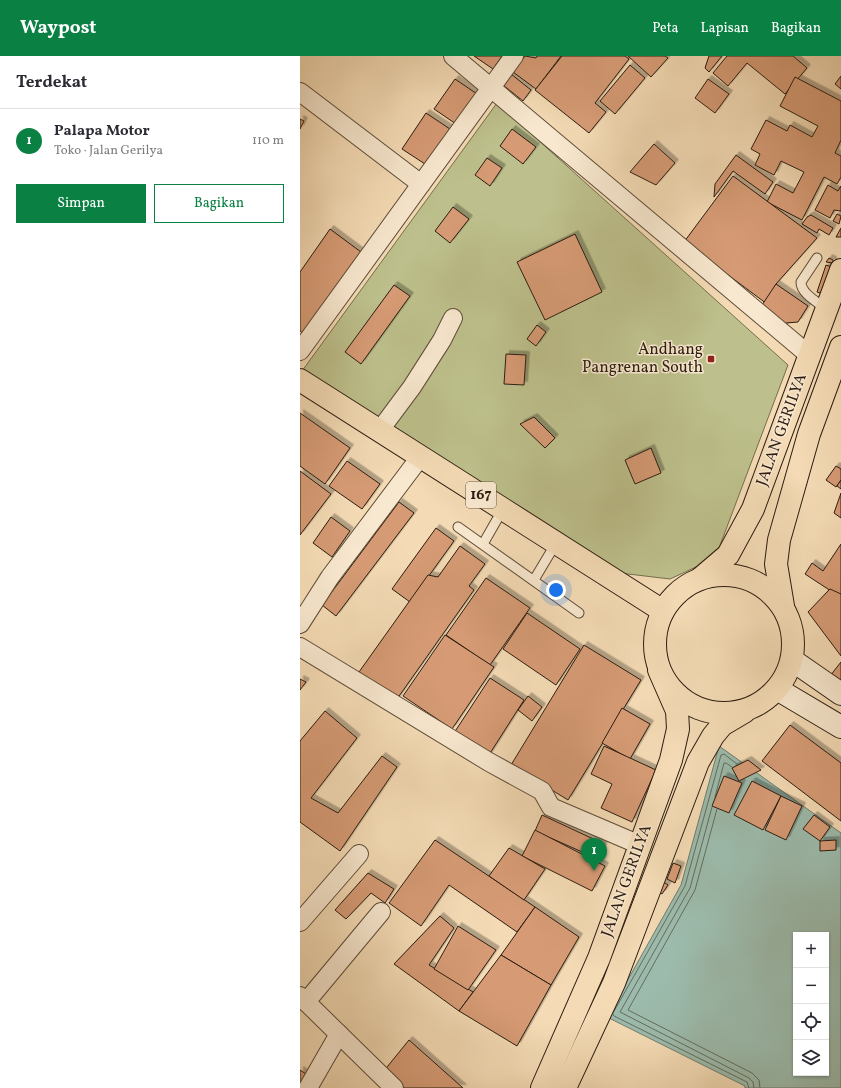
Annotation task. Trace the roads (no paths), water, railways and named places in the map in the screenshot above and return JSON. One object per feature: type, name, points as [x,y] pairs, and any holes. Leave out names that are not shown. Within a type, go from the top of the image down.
[{"type":"main road","name":"JALAN GERILYA","points":[[701,578],[728,555],[753,509],[841,270]]},
{"type":"main road","name":"JALAN GERILYA","points":[[782,606],[776,564],[779,540],[809,434],[841,347]]},
{"type":"main road","name":"167","points":[[300,380],[663,611]]},
{"type":"main road","points":[[724,574],[747,578],[767,588],[782,606],[791,623],[794,641],[792,660],[786,675],[777,689],[765,700],[750,708],[729,713],[707,712],[687,703],[670,689],[659,670],[654,650],[656,630],[663,611],[673,597],[686,586],[701,578],[724,574]]},
{"type":"main road","name":"JALAN GERILYA","points":[[542,1088],[562,1046],[599,958],[671,760],[678,729],[677,711],[659,670]]},
{"type":"main road","name":"JALAN GERILYA","points":[[565,1088],[582,1055],[617,975],[698,762],[713,736],[722,724],[750,708]]},
{"type":"main road","points":[[562,1046],[582,1055]]},
{"type":"street","points":[[453,56],[492,87],[809,355]]},
{"type":"street","points":[[300,350],[514,56]]},
{"type":"street","points":[[300,92],[421,184]]},
{"type":"street","points":[[380,430],[412,386],[442,340],[453,318]]},
{"type":"street","points":[[300,624],[330,577],[421,456]]},
{"type":"street","points":[[300,646],[489,762],[542,792],[551,807],[640,845]]},
{"type":"street","points":[[792,660],[841,694]]},
{"type":"street","points":[[777,689],[841,727]]},
{"type":"street","points":[[300,922],[359,854]]},
{"type":"street","points":[[381,912],[303,999],[394,1088]]},
{"type":"street","points":[[308,1088],[339,1034]]},
{"type":"lane","points":[[817,258],[801,282],[801,286],[804,292],[826,309]]},
{"type":"lane","points":[[483,544],[503,509]]},
{"type":"lane","points":[[458,527],[579,613]]},
{"type":"lane","points":[[534,580],[556,543]]},
{"type":"water","points":[[719,746],[841,833],[841,1088],[745,1088],[745,1086],[607,1017],[681,885]]},
{"type":"place","name":"Andhang Pangrenan South","points":[[711,359]]},
{"type":"place","name":"Palapa Motor","points":[[594,871]]}]
